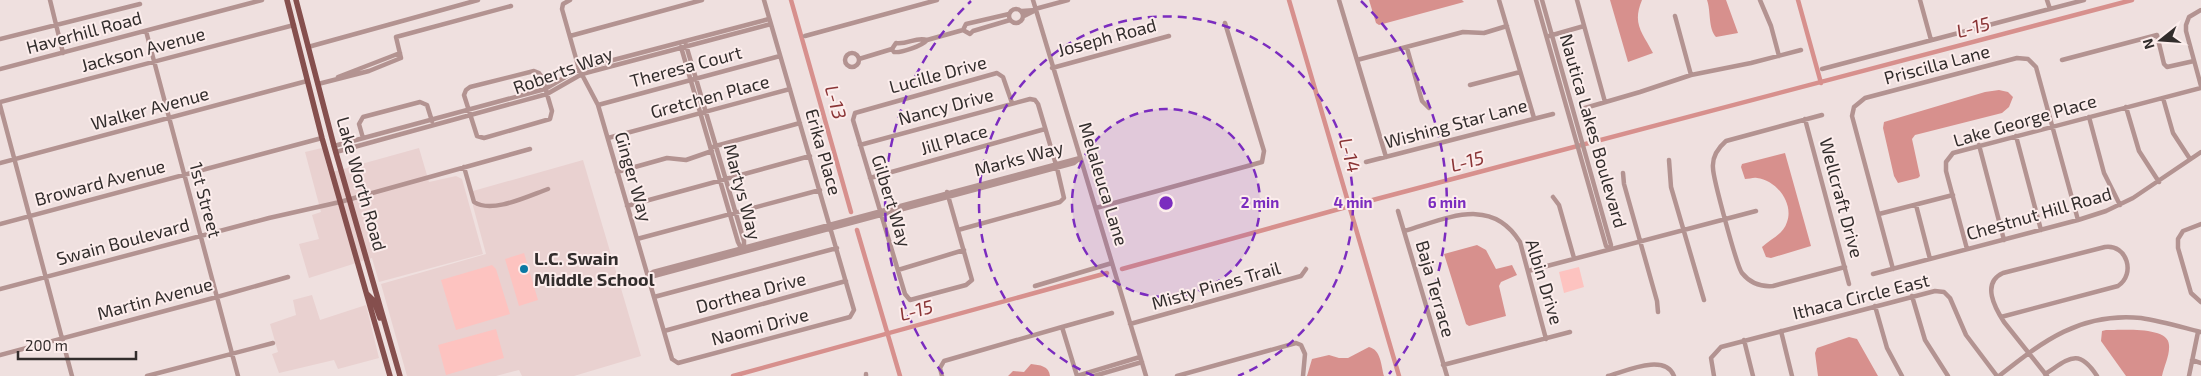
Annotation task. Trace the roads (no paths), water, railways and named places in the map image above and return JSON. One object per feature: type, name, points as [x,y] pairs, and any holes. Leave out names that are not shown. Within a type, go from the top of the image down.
[{"type":"main road","name":"Lake Worth Road","points":[[287,0],[322,138],[390,376]]},
{"type":"main road","name":"Lake Worth Road","points":[[296,0],[335,149],[400,376]]},
{"type":"main road","points":[[307,81],[322,98]]},
{"type":"main road","points":[[367,294],[374,301],[386,337],[390,340]]},
{"type":"street","points":[[50,0],[63,53]]},
{"type":"street","name":"Haverhill Road","points":[[0,69],[262,0]]},
{"type":"street","points":[[308,47],[478,0]]},
{"type":"street","name":"Ginger Way","points":[[570,0],[563,4],[562,9],[579,69],[598,104],[673,361]]},
{"type":"street","points":[[570,36],[702,0]]},
{"type":"street","name":"Erika Place","points":[[764,0],[854,307],[854,313]]},
{"type":"street","points":[[805,36],[937,0]]},
{"type":"street","name":"Melaleuca Lane","points":[[1033,0],[1146,376]]},
{"type":"street","points":[[963,30],[966,34],[970,34],[973,31],[1010,20],[1018,23],[1023,14],[1068,0]]},
{"type":"street","points":[[1339,0],[1386,157]]},
{"type":"street","points":[[1499,0],[1534,118]]},
{"type":"street","name":"Nautica Lakes Boulevard","points":[[1536,0],[1578,136]]},
{"type":"street","name":"Nautica Lakes Boulevard","points":[[1542,0],[1606,246],[1610,249]]},
{"type":"street","points":[[1577,0],[1605,102]]},
{"type":"street","points":[[1760,0],[1771,26],[1780,56]]},
{"type":"street","points":[[1920,0],[1931,40]]},
{"type":"street","points":[[2047,0],[2050,9]]},
{"type":"street","points":[[1822,69],[2084,0]]},
{"type":"street","points":[[0,39],[140,4]]},
{"type":"street","points":[[318,84],[369,71],[401,55],[396,37],[511,6]]},
{"type":"street","points":[[892,49],[894,52],[900,53],[924,44],[927,40],[963,30],[966,24],[1009,14],[1013,9],[1018,8],[1023,14]]},
{"type":"street","points":[[2201,10],[2191,15],[2186,25],[2201,87]]},
{"type":"street","points":[[1009,14],[1010,20]]},
{"type":"street","points":[[1675,16],[1691,75]]},
{"type":"street","name":"Roberts Way","points":[[335,149],[433,126],[545,89],[579,69],[769,19]]},
{"type":"street","name":"Roberts Way","points":[[335,149],[363,138],[432,120],[547,94],[582,74],[771,24]]},
{"type":"street","points":[[1096,208],[1262,162],[1264,151],[1225,24]]},
{"type":"street","name":"Jackson Avenue","points":[[0,104],[154,61],[294,25]]},
{"type":"street","points":[[1357,60],[1463,32],[1484,33],[1507,26]]},
{"type":"street","points":[[1546,37],[1584,26]]},
{"type":"street","name":"1st Street","points":[[146,31],[238,376]]},
{"type":"street","points":[[2062,60],[2157,35],[2164,64],[2168,67],[2194,60]]},
{"type":"street","name":"Joseph Road","points":[[1052,68],[1169,36]]},
{"type":"street","points":[[859,58],[892,49],[896,43],[900,44],[922,38],[927,40]]},
{"type":"street","name":"Martys Way","points":[[683,41],[683,47],[744,253]]},
{"type":"street","points":[[1407,48],[1422,101],[1429,108]]},
{"type":"street","points":[[1585,108],[1691,75],[1801,50]]},
{"type":"street","name":"Theresa Court","points":[[598,104],[780,56]]},
{"type":"street","name":"Priscilla Lane","points":[[1893,269],[1852,116],[1854,107],[1862,99],[2022,58],[2031,60],[2036,67],[2078,220]]},
{"type":"street","points":[[534,71],[541,74],[547,94],[552,117],[548,121],[481,138],[475,134],[464,96],[466,90],[470,88],[534,71]]},
{"type":"street","points":[[1470,85],[1520,72]]},
{"type":"street","name":"Lucille Drive","points":[[853,115],[857,111],[997,73],[1003,77],[1012,104]]},
{"type":"street","name":"Walker Avenue","points":[[0,163],[307,81]]},
{"type":"street","name":"Lake George Place","points":[[1967,249],[1946,168],[1947,159],[1956,151],[2201,87]]},
{"type":"street","name":"Gretchen Place","points":[[608,138],[703,114],[790,89]]},
{"type":"street","points":[[2163,98],[2173,133],[2190,159]]},
{"type":"street","name":"Nancy Drive","points":[[860,145],[1030,99],[1035,100],[1038,104],[1045,129]]},
{"type":"street","points":[[363,138],[359,124],[365,116],[420,102],[427,105],[433,126]]},
{"type":"street","points":[[0,104],[72,376]]},
{"type":"street","points":[[2126,107],[2138,151],[2159,182]]},
{"type":"street","name":"Wishing Star Lane","points":[[1366,162],[1553,114]]},
{"type":"street","name":"Gilbert Way","points":[[853,115],[880,214],[908,299],[913,300],[966,286],[972,280],[964,250]]},
{"type":"street","points":[[1822,115],[1731,139],[1722,145],[1714,160],[1713,169],[1740,270],[1753,283],[1766,287],[1773,286],[1845,267]]},
{"type":"street","points":[[2090,117],[2104,173],[2120,205]]},
{"type":"street","name":"Wellcraft Drive","points":[[1805,119],[1849,284]]},
{"type":"street","points":[[617,172],[667,158],[686,160],[713,149],[800,123]]},
{"type":"street","points":[[958,230],[1060,202],[1064,196],[1057,165],[1045,129]]},
{"type":"street","name":"Jill Place","points":[[870,178],[1045,129]]},
{"type":"street","points":[[2016,136],[2041,230]]},
{"type":"street","name":"Broward Avenue","points":[[0,224],[322,138]]},
{"type":"street","points":[[1979,145],[2004,240]]},
{"type":"street","name":"Swain Boulevard","points":[[0,289],[269,218],[350,200],[530,149]]},
{"type":"street","name":"Chestnut Hill Road","points":[[1873,274],[2078,220],[2120,205],[2159,182],[2201,152]]},
{"type":"street","points":[[627,206],[810,156]]},
{"type":"street","name":"Marks Way","points":[[648,276],[831,230],[913,202],[948,195],[1057,165],[1074,164],[1080,158]]},
{"type":"street","points":[[1669,160],[1671,187],[1704,300]]},
{"type":"street","points":[[464,167],[474,202],[485,207],[496,206],[548,189]]},
{"type":"street","points":[[1622,173],[1657,301],[1658,312]]},
{"type":"street","points":[[637,239],[820,190]]},
{"type":"street","points":[[898,270],[964,250],[948,195]]},
{"type":"street","name":"Marks Way","points":[[648,276],[652,272],[742,247],[829,224],[915,207],[948,195]]},
{"type":"street","points":[[1879,214],[1952,195]]},
{"type":"street","points":[[1554,196],[1559,205],[1574,258]]},
{"type":"street","points":[[913,202],[915,207]]},
{"type":"street","points":[[1916,205],[1930,259]]},
{"type":"street","name":"Baja Terrace","points":[[1398,211],[1447,376]]},
{"type":"street","points":[[1528,271],[1756,211]]},
{"type":"street","name":"Albin Drive","points":[[1404,231],[1474,214],[1493,217],[1512,229],[1520,242],[1546,339]]},
{"type":"street","points":[[2201,224],[2185,229],[2178,242],[2191,293],[2201,302]]},
{"type":"street","points":[[2001,316],[2118,286],[2128,275],[2125,257],[2117,248],[2108,246],[2001,274],[1994,280],[1991,291],[2001,316],[2046,375],[2069,359],[2077,358],[2088,363],[2097,376]]},
{"type":"street","points":[[654,297],[837,248]]},
{"type":"street","points":[[1035,286],[1112,263]]},
{"type":"street","name":"Misty Pines Trail","points":[[1130,324],[1301,276],[1306,269]]},
{"type":"street","name":"Martin Avenue","points":[[0,355],[217,298],[288,277]]},
{"type":"street","name":"Dorthea Drive","points":[[664,331],[846,281]]},
{"type":"street","name":"Ithaca Circle East","points":[[1714,376],[1711,360],[1716,350],[1724,346],[1935,290],[1948,296],[1966,334],[1998,376]]},
{"type":"street","points":[[1912,296],[1925,340],[1948,376]]},
{"type":"street","points":[[1875,306],[1887,348],[1902,376]]},
{"type":"street","name":"Naomi Drive","points":[[673,361],[678,363],[690,360],[850,317],[854,313]]},
{"type":"street","points":[[942,376],[940,368],[944,361],[1112,313]]},
{"type":"street","points":[[1998,376],[2050,338],[2068,329],[2108,319],[2125,318],[2151,320],[2200,332],[2189,376]]},
{"type":"street","points":[[1062,327],[1077,376],[1141,359]]},
{"type":"street","points":[[1781,331],[1792,376]]},
{"type":"street","points":[[1443,365],[1570,332]]},
{"type":"street","points":[[1744,340],[1753,376]]},
{"type":"street","points":[[1177,376],[1296,343],[1301,345],[1304,354],[1303,376]]},
{"type":"street","points":[[147,376],[273,344]]},
{"type":"street","points":[[1094,376],[1141,359]]},
{"type":"street","points":[[2192,360],[2201,363]]},
{"type":"street","points":[[1608,376],[1657,363],[1668,366],[1674,376]]},
{"type":"waterway","name":"L-13","points":[[791,0],[851,212]]},
{"type":"waterway","name":"L-14","points":[[1289,0],[1399,376]]},
{"type":"waterway","name":"L-15","points":[[1798,0],[1821,83]]},
{"type":"waterway","name":"L-15","points":[[1122,269],[1350,206],[2132,0]]},
{"type":"waterway","name":"L-13","points":[[857,230],[900,376]]},
{"type":"waterway","name":"L-15","points":[[733,376],[1107,273]]},
{"type":"place","name":"L.C. Swain Middle School","points":[[524,269]]}]
